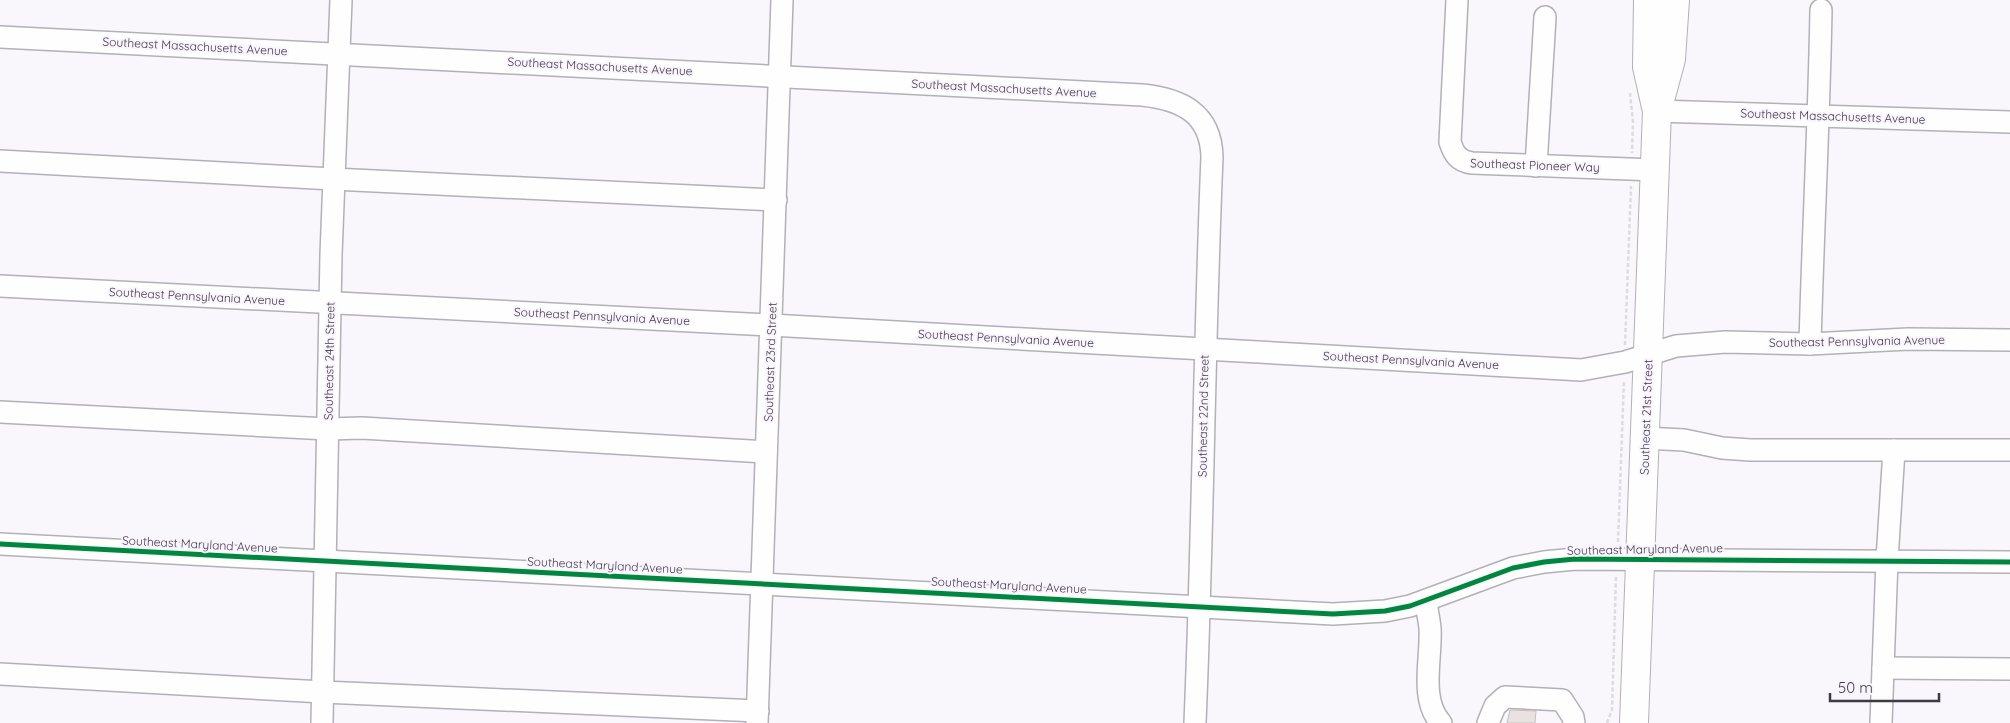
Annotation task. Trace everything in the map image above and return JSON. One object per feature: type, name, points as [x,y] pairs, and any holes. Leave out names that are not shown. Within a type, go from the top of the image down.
[{"type":"main road","name":"Southeast 21st Street","points":[[1648,0],[1647,67],[1657,111]]},
{"type":"main road","name":"Southeast 21st Street","points":[[1634,723],[1657,111],[1671,59],[1674,0]]},
{"type":"street","name":"Southeast 24th Street","points":[[322,723],[333,179],[341,0]]},
{"type":"street","name":"Southeast 23rd Street","points":[[758,717],[782,0]]},
{"type":"street","name":"Southeast Pioneer Way","points":[[1457,0],[1450,142],[1455,155],[1463,162],[1472,164],[1654,170]]},
{"type":"street","points":[[1810,344],[1821,10]]},
{"type":"street","points":[[1536,166],[1545,17]]},
{"type":"street","name":"Southeast Massachusetts Avenue","points":[[0,37],[1142,95],[1174,100],[1195,114]]},
{"type":"street","name":"Southeast Massachusetts Avenue","points":[[1657,111],[2010,122]]},
{"type":"street","name":"Southeast 22nd Street","points":[[1195,114],[1204,126],[1212,149],[1204,349],[1200,605],[1195,723]]},
{"type":"street","points":[[0,160],[333,179],[776,200]]},
{"type":"street","name":"Southeast Pennsylvania Avenue","points":[[0,286],[771,325],[1581,370],[1625,362],[1676,346],[1725,342],[1810,344],[1908,339],[2010,340]]},
{"type":"street","points":[[0,412],[328,429],[371,428],[766,452]]},
{"type":"street","points":[[1645,438],[1684,440],[1735,449],[2010,450]]},
{"type":"street","points":[[1881,723],[1887,560],[1894,450]]},
{"type":"street","name":"Southeast Maryland Avenue","points":[[0,544],[1353,614],[1385,611],[1426,601],[1494,574],[1544,562],[1641,558],[2010,562]]},
{"type":"street","points":[[1426,601],[1430,628],[1429,696],[1435,716],[1441,723]]},
{"type":"street","points":[[1883,668],[2010,669]]},
{"type":"street","points":[[0,674],[758,717]]},
{"type":"street","points":[[1488,723],[1495,706],[1505,697],[1562,700],[1574,717],[1574,723]]},
{"type":"building","points":[[1510,710],[1536,711],[1535,723],[1507,723]]},
{"type":"cycle path","points":[[0,544],[1333,614],[1385,611],[1410,606],[1513,568],[1575,559],[2010,562]]}]
